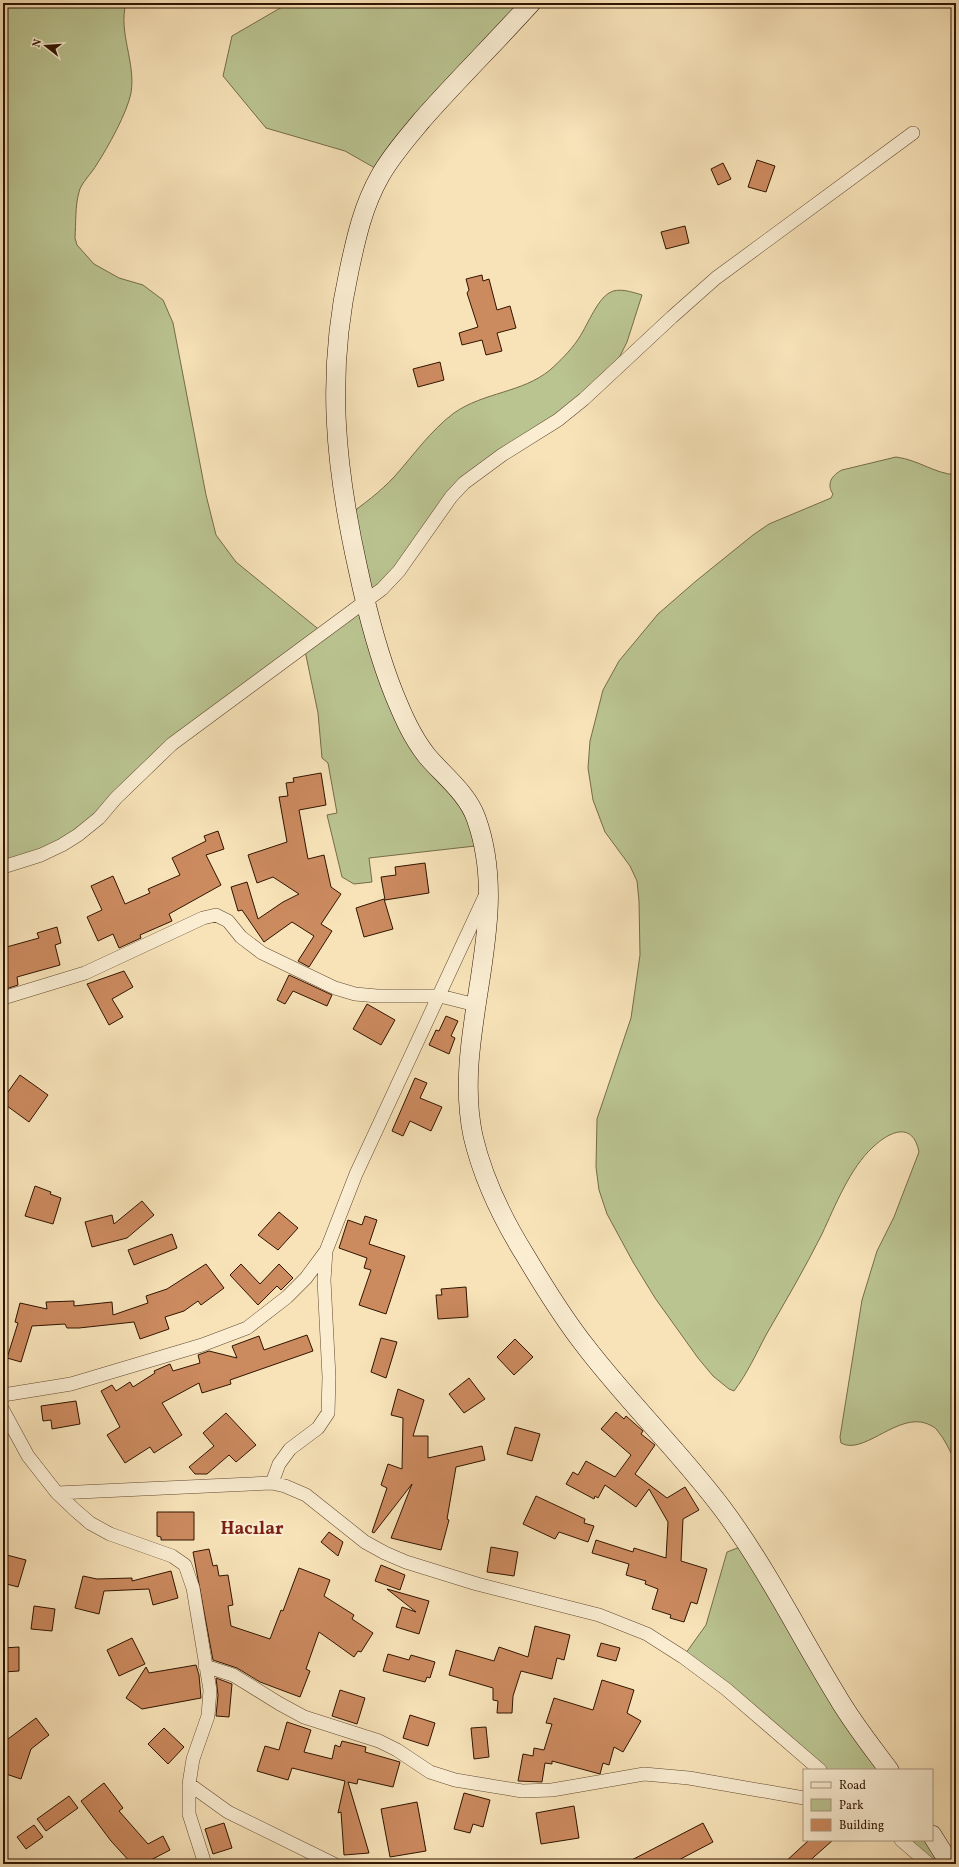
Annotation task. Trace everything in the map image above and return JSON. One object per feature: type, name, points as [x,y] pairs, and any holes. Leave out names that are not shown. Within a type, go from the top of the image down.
[{"type":"street","points":[[531,3],[446,92],[406,140],[382,172],[366,203],[354,246],[344,292],[338,335],[334,385],[335,430],[340,477],[365,602],[379,652],[393,692],[407,725],[424,752],[469,802],[476,817],[484,845],[488,889],[484,962],[471,1044],[468,1094],[473,1135],[492,1193],[510,1230],[554,1303],[586,1348],[719,1504],[748,1544],[840,1702],[888,1769]]},
{"type":"street","points":[[3,867],[41,855],[78,835],[100,818],[116,798],[172,744],[382,589],[399,572],[451,497],[478,470],[558,420],[584,399],[716,278],[912,133]]},
{"type":"street","points":[[3,1395],[71,1384],[202,1345],[247,1328],[287,1297],[306,1278],[326,1251],[356,1174],[440,996],[488,889]]},
{"type":"street","points":[[3,998],[85,973],[203,918],[216,915],[228,921],[241,937],[262,953],[335,988],[355,994],[377,996],[440,996],[476,1005]]},
{"type":"street","points":[[272,1483],[279,1464],[290,1449],[318,1428],[328,1413],[329,1377],[324,1280],[326,1251]]},
{"type":"street","points":[[3,1410],[28,1456],[57,1493],[90,1523],[137,1544],[172,1556],[185,1565],[192,1588],[210,1690],[210,1704],[202,1735],[193,1758],[189,1784],[189,1814],[206,1864]]},
{"type":"street","points":[[57,1493],[272,1483],[285,1486],[306,1495],[360,1539],[384,1553],[406,1562],[477,1584],[599,1615],[647,1634],[684,1657],[726,1689],[819,1769]]},
{"type":"street","points":[[205,1666],[233,1675],[304,1717],[379,1741],[397,1750],[430,1772],[455,1780],[522,1791],[552,1790],[644,1774],[689,1778],[803,1798]]},
{"type":"street","points":[[189,1784],[228,1812],[334,1864]]},
{"type":"street","points":[[933,1837],[950,1864]]},
{"type":"street","points":[[902,1841],[929,1864]]},
{"type":"green space","points":[[3,3],[126,3],[124,25],[131,70],[131,93],[126,110],[112,139],[80,189],[76,215],[75,238],[77,245],[94,264],[119,278],[143,285],[163,300],[173,323],[206,495],[216,535],[236,562],[322,632],[365,601],[347,516],[372,498],[389,482],[429,436],[454,413],[478,401],[539,378],[550,370],[574,345],[600,302],[609,293],[621,290],[642,295],[627,342],[611,374],[502,455],[434,521],[365,602],[393,692],[469,802],[484,845],[369,858],[372,882],[354,884],[342,877],[327,815],[337,813],[328,763],[322,758],[318,713],[304,646],[235,697],[78,835],[3,867]]},
{"type":"green space","points":[[280,3],[531,3],[382,172],[345,151],[266,128],[223,76],[232,36],[282,7]]},
{"type":"green space","points":[[896,457],[912,461],[940,472],[956,475],[956,1462],[945,1441],[937,1430],[930,1425],[921,1422],[910,1422],[900,1425],[868,1441],[858,1444],[849,1445],[841,1443],[840,1437],[862,1300],[877,1251],[894,1217],[919,1152],[916,1142],[912,1136],[900,1132],[893,1133],[880,1141],[865,1156],[850,1176],[802,1272],[747,1371],[734,1391],[729,1389],[713,1376],[698,1358],[655,1298],[633,1262],[607,1214],[599,1190],[596,1167],[597,1119],[631,1018],[640,955],[637,881],[630,866],[605,832],[593,800],[588,768],[590,741],[603,690],[619,661],[658,614],[753,535],[769,524],[831,498],[833,494],[830,487],[831,480],[835,474],[842,470]]},
{"type":"green space","points":[[748,1544],[888,1769],[819,1769],[683,1657],[706,1625],[727,1552]]},
{"type":"green space","points":[[902,1841],[933,1841],[950,1864],[929,1864]]},
{"type":"building","points":[[757,160],[775,166],[766,192],[748,187]]},
{"type":"building","points":[[723,163],[731,179],[718,185],[711,169]]},
{"type":"building","points":[[685,226],[689,243],[666,249],[661,232]]},
{"type":"building","points":[[482,275],[483,281],[489,279],[497,310],[510,306],[516,328],[497,333],[502,351],[486,355],[482,340],[462,345],[459,333],[478,327],[467,293],[469,290],[466,279]]},
{"type":"building","points":[[440,362],[444,380],[418,387],[413,369]]},
{"type":"building","points":[[321,773],[326,805],[299,810],[308,859],[324,855],[331,887],[341,894],[321,924],[332,931],[309,967],[298,961],[314,936],[292,922],[264,942],[242,910],[238,911],[231,887],[247,882],[258,919],[283,902],[299,894],[273,877],[257,883],[248,855],[287,842],[279,797],[288,796],[286,783],[294,782],[293,778]]},
{"type":"building","points":[[218,831],[224,849],[206,855],[221,885],[169,914],[172,921],[140,935],[141,938],[119,948],[113,934],[98,941],[87,917],[102,910],[91,886],[113,876],[125,904],[150,893],[148,889],[180,875],[172,858],[206,841],[204,836]]},
{"type":"building","points":[[425,863],[429,893],[385,900],[381,877],[396,875],[395,867]]},
{"type":"building","points":[[384,899],[393,929],[364,937],[356,908]]},
{"type":"building","points":[[57,927],[61,943],[55,945],[60,965],[17,977],[18,985],[3,990],[3,948],[39,938],[37,933]]},
{"type":"building","points":[[124,971],[133,987],[112,999],[123,1017],[109,1025],[87,984]]},
{"type":"building","points":[[289,975],[332,995],[327,1006],[293,991],[285,1004],[277,1000]]},
{"type":"building","points":[[367,1004],[395,1020],[381,1045],[353,1029]]},
{"type":"building","points":[[446,1016],[458,1021],[451,1036],[455,1038],[449,1054],[429,1045],[436,1030],[439,1031]]},
{"type":"building","points":[[20,1075],[48,1095],[29,1122],[3,1103],[3,1099]]},
{"type":"building","points":[[415,1078],[427,1083],[420,1098],[442,1107],[431,1131],[410,1121],[403,1136],[392,1131]]},
{"type":"building","points":[[35,1186],[51,1192],[50,1194],[61,1198],[53,1224],[25,1216]]},
{"type":"building","points":[[142,1201],[154,1215],[127,1238],[92,1247],[85,1222],[112,1215],[114,1224]]},
{"type":"building","points":[[279,1212],[298,1228],[278,1250],[258,1235]]},
{"type":"building","points":[[365,1216],[377,1220],[369,1244],[405,1256],[386,1314],[359,1305],[371,1270],[364,1268],[367,1258],[339,1248],[348,1220],[362,1225]]},
{"type":"building","points":[[172,1234],[177,1248],[134,1265],[128,1250]]},
{"type":"building","points":[[206,1264],[224,1288],[201,1305],[198,1301],[184,1311],[165,1317],[169,1329],[140,1339],[134,1322],[79,1328],[67,1328],[65,1324],[32,1326],[21,1362],[7,1358],[18,1323],[15,1322],[20,1303],[47,1309],[46,1302],[74,1301],[74,1306],[112,1302],[113,1315],[148,1303],[146,1296],[167,1289]]},
{"type":"building","points":[[241,1264],[260,1284],[279,1264],[293,1278],[281,1290],[277,1286],[258,1305],[230,1275]]},
{"type":"building","points":[[466,1287],[468,1317],[438,1319],[436,1295],[442,1295],[441,1289]]},
{"type":"building","points":[[307,1335],[313,1351],[230,1380],[231,1384],[202,1393],[199,1383],[162,1403],[182,1435],[154,1453],[150,1447],[125,1463],[107,1435],[120,1427],[101,1391],[112,1385],[116,1391],[130,1382],[133,1387],[155,1373],[154,1371],[170,1364],[173,1371],[200,1363],[198,1355],[209,1351],[237,1358],[232,1346],[259,1336],[264,1350]]},
{"type":"building","points":[[381,1338],[397,1342],[386,1378],[371,1372]]},
{"type":"building","points":[[515,1339],[533,1357],[514,1375],[497,1357]]},
{"type":"building","points":[[469,1378],[485,1399],[464,1413],[449,1394]]},
{"type":"building","points":[[398,1389],[424,1400],[413,1436],[428,1436],[428,1458],[482,1446],[485,1460],[456,1467],[447,1519],[449,1520],[441,1550],[391,1538],[412,1484],[374,1533],[372,1532],[387,1488],[381,1485],[388,1464],[402,1469],[403,1418],[391,1415]]},
{"type":"building","points":[[76,1401],[80,1424],[52,1429],[51,1420],[43,1421],[41,1406]]},
{"type":"building","points":[[616,1412],[624,1419],[626,1416],[643,1431],[641,1434],[655,1445],[635,1474],[667,1498],[685,1487],[699,1510],[683,1519],[681,1561],[707,1569],[697,1604],[691,1602],[684,1622],[670,1618],[671,1615],[652,1609],[658,1589],[645,1584],[646,1581],[626,1575],[629,1564],[592,1553],[596,1540],[633,1552],[634,1548],[666,1558],[668,1522],[649,1489],[636,1507],[605,1485],[598,1498],[595,1496],[594,1499],[566,1484],[573,1472],[578,1475],[586,1461],[615,1477],[631,1455],[601,1429]]},
{"type":"building","points":[[226,1413],[256,1445],[236,1462],[229,1455],[207,1474],[195,1474],[189,1467],[214,1446],[203,1433]]},
{"type":"building","points":[[515,1427],[540,1434],[532,1461],[507,1454]]},
{"type":"building","points":[[536,1496],[585,1519],[584,1523],[594,1526],[588,1542],[559,1532],[555,1539],[523,1524]]},
{"type":"building","points":[[157,1512],[194,1512],[194,1540],[161,1540],[161,1537],[157,1536]]},
{"type":"building","points":[[329,1532],[343,1542],[338,1556],[321,1542]]},
{"type":"building","points":[[491,1547],[518,1552],[514,1576],[487,1572]]},
{"type":"building","points":[[209,1549],[213,1566],[217,1565],[219,1576],[228,1575],[233,1605],[228,1606],[231,1626],[270,1639],[281,1610],[283,1611],[299,1568],[330,1580],[324,1596],[354,1615],[352,1619],[373,1633],[361,1652],[358,1651],[354,1657],[319,1632],[306,1669],[310,1671],[300,1697],[260,1682],[237,1668],[213,1660],[193,1552]]},
{"type":"building","points":[[3,1554],[26,1560],[18,1587],[3,1583]]},
{"type":"building","points":[[381,1565],[405,1575],[400,1590],[375,1581]]},
{"type":"building","points":[[171,1571],[178,1598],[153,1605],[149,1589],[104,1591],[99,1614],[75,1608],[83,1576],[97,1579],[132,1578],[132,1581]]},
{"type":"building","points":[[387,1589],[429,1601],[419,1634],[396,1627],[402,1607],[416,1612]]},
{"type":"building","points":[[34,1606],[55,1609],[52,1631],[31,1629]]},
{"type":"building","points":[[535,1626],[570,1635],[564,1660],[557,1658],[552,1679],[521,1671],[513,1696],[512,1713],[497,1713],[498,1701],[493,1700],[493,1688],[449,1675],[456,1650],[494,1661],[499,1647],[528,1657]]},
{"type":"building","points":[[132,1638],[145,1664],[119,1676],[107,1650]]},
{"type":"building","points":[[601,1643],[620,1648],[616,1661],[597,1656]]},
{"type":"building","points":[[19,1647],[19,1671],[3,1672],[3,1648]]},
{"type":"building","points":[[388,1654],[409,1660],[411,1655],[435,1662],[430,1678],[427,1677],[425,1682],[383,1671]]},
{"type":"building","points":[[196,1665],[199,1675],[201,1698],[142,1709],[126,1698],[146,1667],[149,1673]]},
{"type":"building","points":[[216,1678],[232,1684],[229,1717],[216,1716],[218,1695]]},
{"type":"building","points":[[602,1680],[634,1690],[627,1713],[641,1721],[623,1752],[614,1747],[609,1765],[603,1763],[600,1774],[552,1761],[552,1764],[545,1763],[542,1782],[518,1781],[523,1754],[533,1756],[534,1748],[544,1750],[552,1724],[546,1723],[554,1698],[593,1710]]},
{"type":"building","points":[[340,1690],[365,1698],[357,1724],[332,1716]]},
{"type":"building","points":[[410,1715],[435,1723],[428,1746],[403,1738]]},
{"type":"building","points":[[36,1718],[49,1735],[31,1749],[21,1779],[3,1773],[3,1737],[8,1739]]},
{"type":"building","points":[[287,1722],[311,1730],[304,1752],[332,1759],[335,1745],[340,1747],[342,1741],[366,1747],[365,1752],[400,1762],[393,1787],[358,1779],[357,1784],[348,1782],[369,1853],[344,1855],[341,1812],[338,1813],[345,1781],[292,1768],[288,1780],[257,1771],[265,1746],[279,1750]]},
{"type":"building","points":[[486,1727],[489,1757],[474,1759],[471,1728]]},
{"type":"building","points":[[164,1728],[184,1747],[168,1764],[148,1744]]},
{"type":"building","points":[[104,1783],[123,1808],[119,1811],[148,1844],[163,1836],[170,1850],[143,1864],[132,1864],[111,1841],[81,1801]]},
{"type":"building","points":[[464,1793],[490,1800],[483,1827],[473,1824],[470,1833],[454,1829]]},
{"type":"building","points":[[69,1796],[78,1808],[46,1831],[37,1819]]},
{"type":"building","points":[[417,1802],[426,1851],[390,1857],[381,1809]]},
{"type":"building","points":[[574,1806],[579,1838],[541,1844],[536,1813]]},
{"type":"building","points":[[224,1823],[232,1848],[213,1854],[205,1829]]},
{"type":"building","points":[[703,1823],[713,1842],[671,1864],[624,1864]]},
{"type":"building","points":[[34,1825],[43,1837],[26,1849],[17,1837]]},
{"type":"building","points":[[808,1841],[832,1841],[806,1864],[783,1864]]},
{"type":"district","name":"Hacılar","points":[[252,1528]]}]
